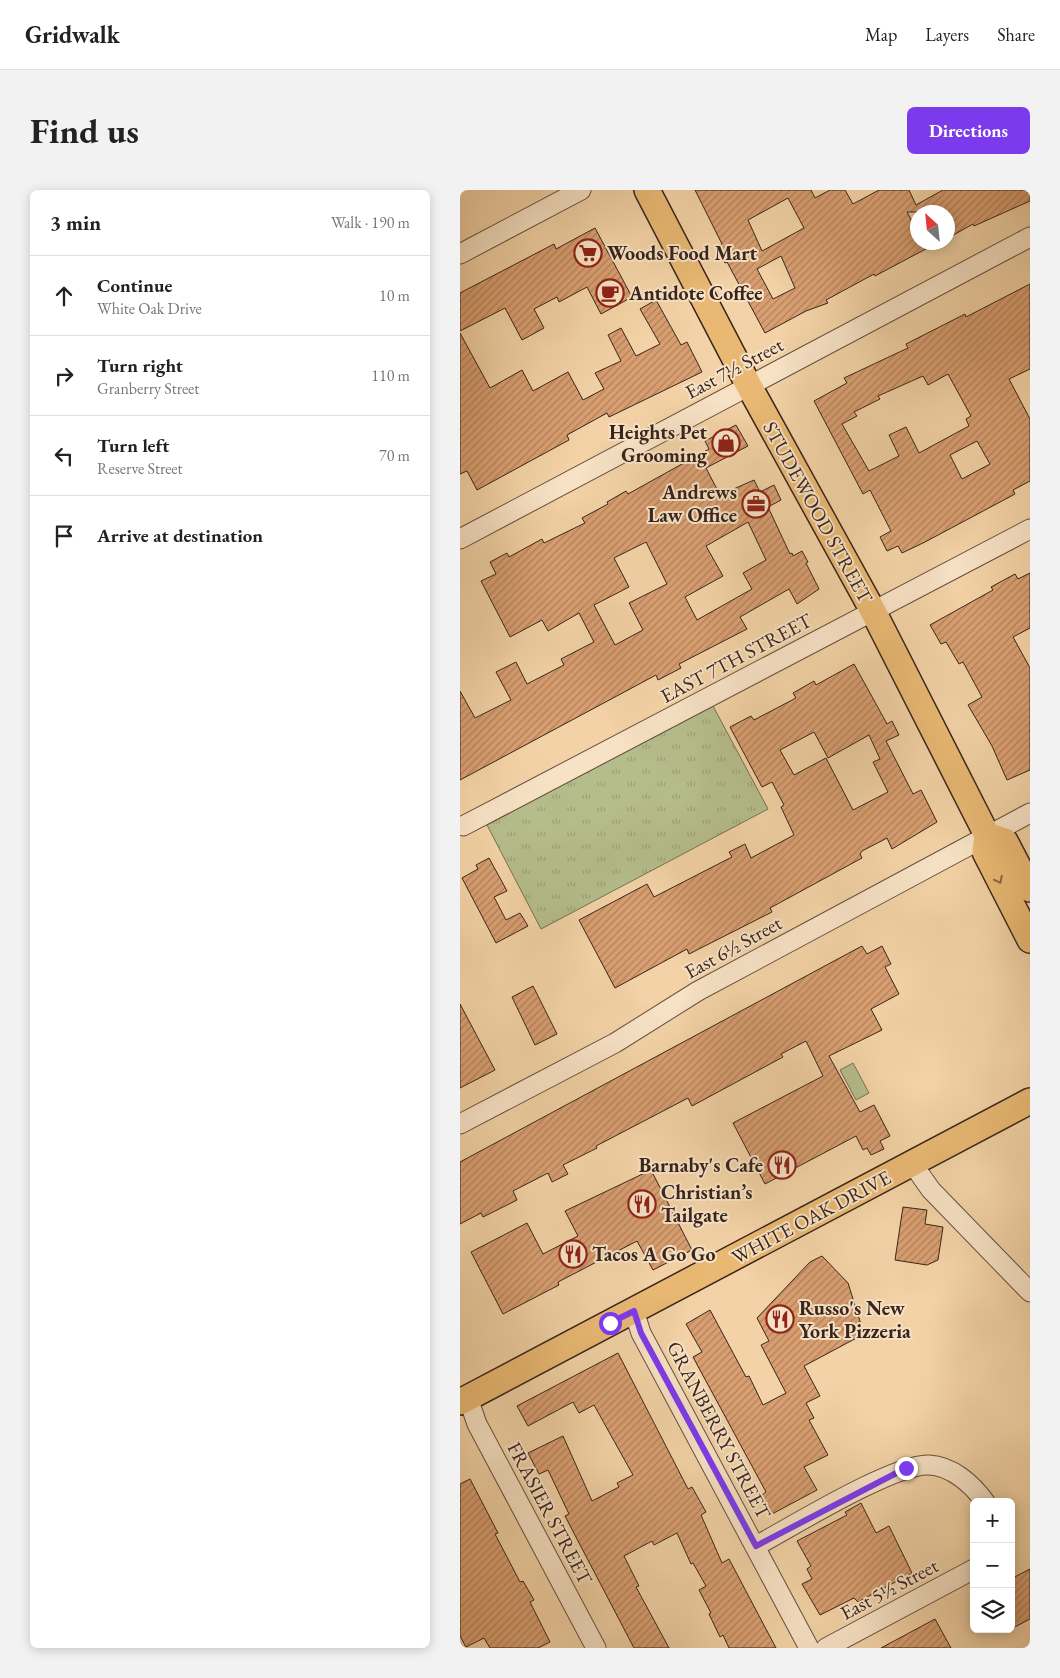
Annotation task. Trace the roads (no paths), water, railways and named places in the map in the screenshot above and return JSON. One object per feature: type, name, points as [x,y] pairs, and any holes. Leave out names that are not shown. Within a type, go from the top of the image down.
[{"type":"main road","name":"STUDEWOOD STREET","points":[[646,190],[749,386],[873,611],[987,835],[984,852],[1030,940]]},
{"type":"main road","points":[[987,835],[1004,841],[1030,889]]},
{"type":"main road","name":"WHITE OAK DRIVE","points":[[464,1400],[1030,1101]]},
{"type":"street","points":[[460,254],[581,190]]},
{"type":"street","name":"East 7½ Street","points":[[460,539],[1030,237]]},
{"type":"street","name":"EAST 7TH STREET","points":[[463,826],[1030,529]]},
{"type":"street","name":"East 6½ Street","points":[[460,1124],[615,1043],[698,991],[1030,813]]},
{"type":"street","points":[[912,1163],[931,1190],[1030,1292]]},
{"type":"street","name":"GRANBERRY STREET","points":[[634,1311],[641,1333],[809,1648]]},
{"type":"street","name":"FRASIER STREET","points":[[464,1400],[596,1648]]},
{"type":"street","points":[[756,1546],[885,1477],[916,1465],[928,1464],[948,1470],[961,1477],[981,1498]]},
{"type":"street","name":"East 5½ Street","points":[[826,1648],[970,1571]]},
{"type":"place","name":"Woods Food Mart","points":[[588,253]]},
{"type":"place","name":"Antidote Coffee","points":[[610,293]]},
{"type":"place","name":"Heights Pet Grooming","points":[[726,443]]},
{"type":"place","name":"Andrews Law Office","points":[[756,504]]},
{"type":"place","name":"Barnaby's Cafe","points":[[782,1165]]},
{"type":"place","name":"Christian’s Tailgate","points":[[642,1204]]},
{"type":"place","name":"Tacos A Go Go","points":[[573,1254]]},
{"type":"place","name":"Russo's New York Pizzeria","points":[[780,1319]]}]
